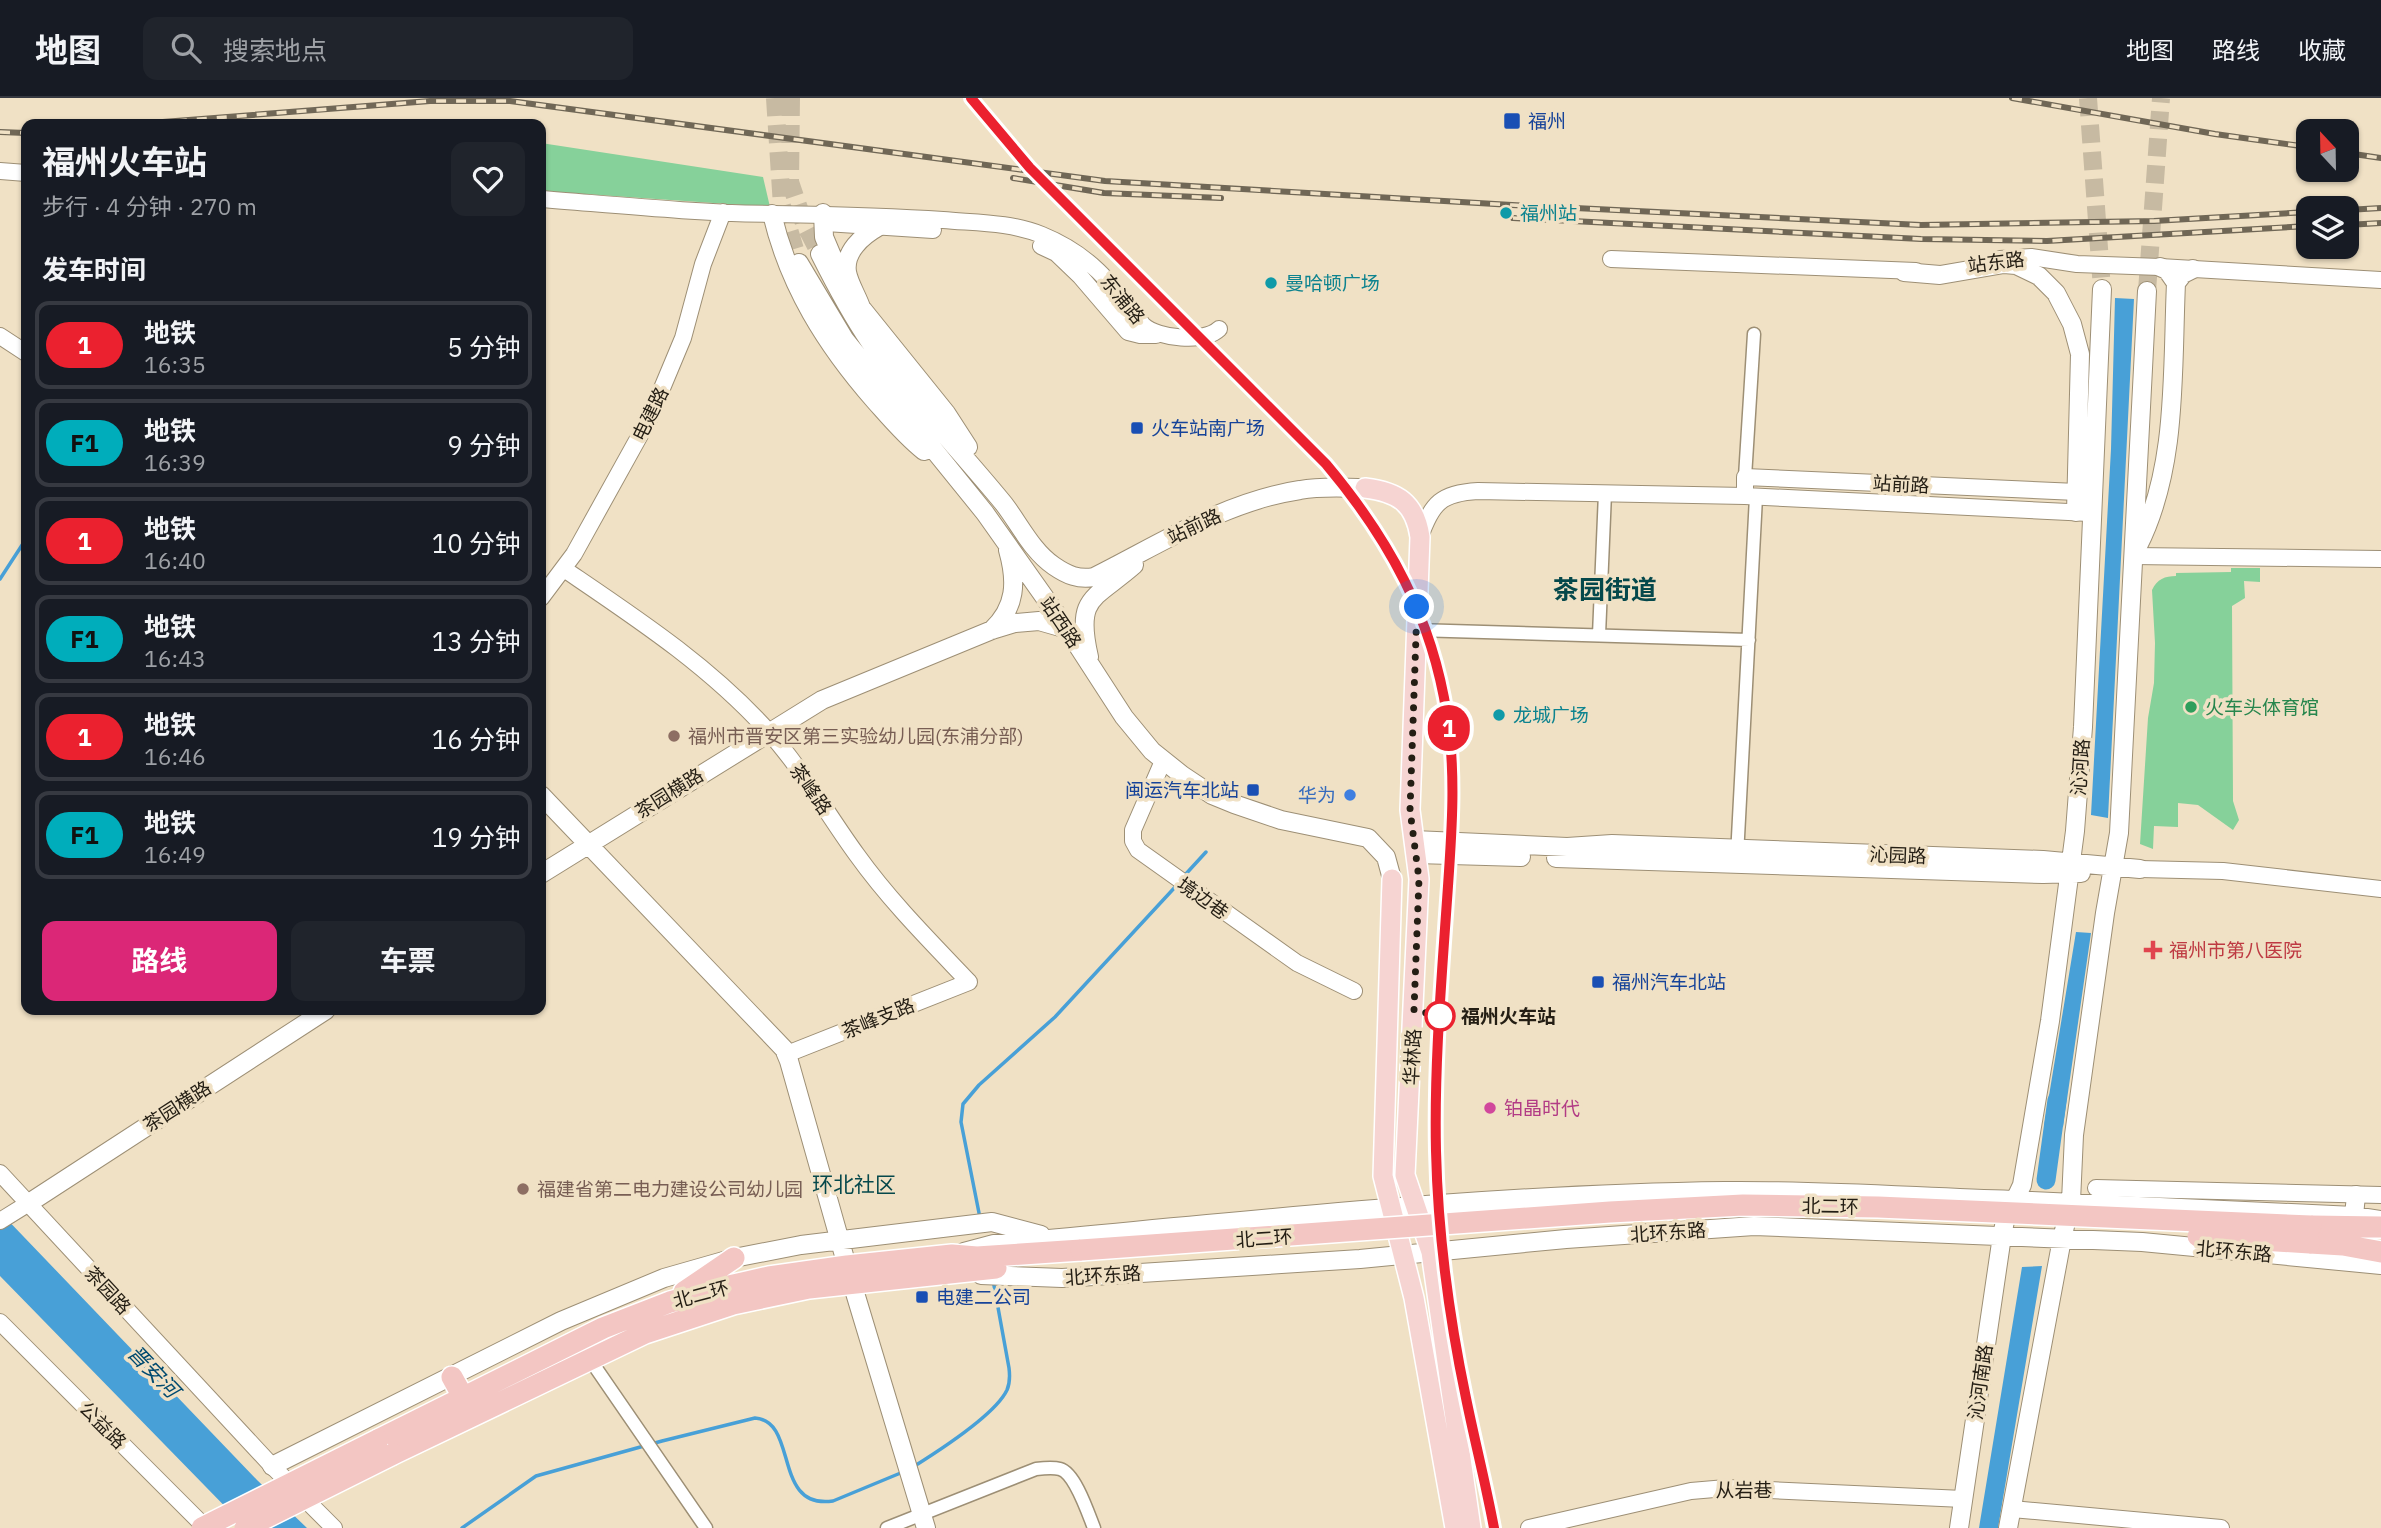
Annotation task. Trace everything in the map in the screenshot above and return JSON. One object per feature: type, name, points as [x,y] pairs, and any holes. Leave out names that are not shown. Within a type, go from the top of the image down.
[{"type":"highway","name":"北二环","points":[[245,1528],[385,1447],[463,1397],[603,1328],[670,1302],[769,1277],[849,1274],[1610,1212],[1743,1205],[1878,1207],[2311,1234],[2381,1227]]},
{"type":"highway","name":"北二环","points":[[2311,1234],[2343,1245],[2381,1252]]},
{"type":"highway","points":[[670,1302],[734,1258]]},
{"type":"highway","name":"北二环","points":[[204,1528],[645,1333],[733,1304],[809,1288],[849,1274]]},
{"type":"highway","points":[[452,1377],[463,1397]]},
{"type":"main road","points":[[772,214],[777,239],[792,279],[830,344],[861,385],[911,441],[955,475]]},
{"type":"main road","points":[[823,218],[824,237],[829,251],[862,310],[946,413],[1005,506]]},
{"type":"main road","points":[[862,310],[847,275],[848,260],[863,237],[878,227]]},
{"type":"main road","points":[[820,254],[844,302],[871,343],[1005,506]]},
{"type":"main road","name":"站西路","points":[[799,263],[852,351],[1006,541],[1138,736],[1163,761],[1212,795],[1281,820],[1368,838],[1382,851],[1389,863],[1392,879]]},
{"type":"main road","points":[[1904,272],[1940,275],[1997,265],[2016,265],[2039,276],[2052,288],[2072,324],[2080,354],[2077,492],[2084,512]]},
{"type":"main road","points":[[2160,267],[2167,270],[2176,283]]},
{"type":"main road","points":[[2133,556],[2152,516],[2169,433],[2176,283],[2183,274],[2193,269]]},
{"type":"main road","name":"沁河路","points":[[2002,1236],[2005,1221],[2022,1185],[2050,1021],[2071,868],[2083,727],[2084,512],[2102,289]]},
{"type":"main road","points":[[2008,1528],[2071,1201],[2074,1135],[2120,815],[2147,291]]},
{"type":"main road","name":"站前路","points":[[1005,506],[1037,552],[1062,571],[1085,579],[1094,577],[1223,512],[1310,488],[1365,488]]},
{"type":"main road","name":"华林路","points":[[1365,488],[1389,492],[1405,502],[1415,514],[1420,537],[1410,810],[1418,892],[1405,1175],[1431,1252],[1471,1528]]},
{"type":"main road","points":[[992,630],[1009,610],[1013,596],[1013,568],[1006,541]]},
{"type":"main road","points":[[1091,668],[1084,637],[1086,610],[1092,598],[1158,544]]},
{"type":"main road","name":"茶园横路","points":[[546,871],[769,731],[835,693],[992,630],[1027,621],[1051,623],[1067,629]]},
{"type":"main road","points":[[546,800],[779,1042],[787,1054],[849,1274],[924,1521]]},
{"type":"main road","name":"沁园路","points":[[1415,847],[2140,869]]},
{"type":"main road","name":"华林路","points":[[1392,879],[1383,1176],[1404,1255],[1455,1528]]},
{"type":"main road","name":"茶园横路","points":[[29,1203],[318,1015]]},
{"type":"main road","points":[[986,1262],[1053,1238],[1534,1197],[1723,1191],[2071,1201],[2204,1199],[2381,1220]]},
{"type":"main road","points":[[2354,1216],[2356,1195]]},
{"type":"main road","points":[[272,1466],[598,1304],[664,1278],[777,1249],[972,1224],[992,1222],[1053,1238]]},
{"type":"main road","name":"北环东路","points":[[986,1262],[1062,1278],[1404,1255],[1566,1239],[1754,1226],[2142,1242],[2381,1265]]},
{"type":"main road","name":"沁河南路","points":[[1959,1528],[2002,1236]]},
{"type":"street","points":[[0,171],[21,173]]},
{"type":"street","name":"东浦路","points":[[546,199],[823,218],[990,223],[1034,232],[1084,257],[1101,272],[1146,328],[1156,333],[1171,335]]},
{"type":"street","name":"电建路","points":[[546,592],[564,569],[635,446],[660,395],[683,338],[703,264],[723,212]]},
{"type":"street","name":"东浦路","points":[[823,218],[878,227],[998,235],[1032,242],[1055,253],[1069,265],[1128,332],[1140,335],[1171,335]]},
{"type":"street","name":"站东路","points":[[1611,259],[1904,272],[1941,270],[2022,257],[2077,264],[2381,280]]},
{"type":"street","points":[[1171,335],[1199,339],[1219,330]]},
{"type":"street","points":[[1737,856],[1749,640],[1750,496],[1745,477],[1754,334]]},
{"type":"street","points":[[0,336],[21,350]]},
{"type":"street","name":"站前路","points":[[1745,477],[2077,492]]},
{"type":"street","name":"站前路","points":[[1420,537],[1429,514],[1437,503],[1457,493],[1478,491],[1750,496],[2084,512]]},
{"type":"street","points":[[1599,635],[1605,493]]},
{"type":"street","points":[[2133,556],[2381,559]]},
{"type":"street","name":"茶峰路","points":[[564,569],[692,658],[728,689],[769,731],[858,857],[897,905],[969,982]]},
{"type":"street","points":[[1416,630],[1749,640]]},
{"type":"street","name":"境边巷","points":[[1163,761],[1132,836],[1138,850],[1297,963],[1354,991]]},
{"type":"street","name":"沁园路","points":[[2140,869],[2223,871],[2381,889]]},
{"type":"street","name":"茶峰支路","points":[[787,1054],[969,982]]},
{"type":"street","name":"茶园路","points":[[0,1172],[272,1466],[334,1528]]},
{"type":"street","points":[[2096,1188],[2204,1199],[2381,1195]]},
{"type":"street","points":[[5,1218],[29,1203]]},
{"type":"street","name":"公益路","points":[[0,1322],[204,1528]]},
{"type":"street","points":[[589,1358],[706,1528]]},
{"type":"street","points":[[887,1528],[924,1521],[1036,1469],[1057,1468],[1067,1472],[1094,1528]]},
{"type":"street","name":"从岩巷","points":[[1529,1528],[1691,1492],[1726,1488],[1964,1499]]},
{"type":"street","points":[[2012,1509],[2221,1528]]},
{"type":"green space","points":[[546,144],[763,177],[770,207],[546,191]]},
{"type":"green space","name":"火车头体育馆","points":[[2231,568],[2260,568],[2260,582],[2244,581],[2245,598],[2232,606],[2233,801],[2239,820],[2233,830],[2198,805],[2178,803],[2178,827],[2154,826],[2153,849],[2140,844],[2148,718],[2154,683],[2152,590],[2159,581],[2176,576],[2176,573],[2231,572]]},
{"type":"water","points":[[2115,298],[2134,299],[2108,818],[2091,815],[2111,449]]},
{"type":"water","points":[[2076,932],[2091,933],[2063,1127],[2044,1126]]},
{"type":"water","points":[[0,1212],[257,1480],[307,1528],[246,1528],[0,1276]]},
{"type":"water","points":[[2042,1266],[1998,1528],[1979,1528],[2022,1267]]},
{"type":"waterway","points":[[0,579],[21,547]]},
{"type":"waterway","points":[[1184,876],[1206,852]]},
{"type":"waterway","points":[[980,1218],[961,1122],[963,1104],[979,1085],[1055,1017],[1177,885]]},
{"type":"waterway","points":[[2046,1180],[2057,1100]]},
{"type":"waterway","points":[[913,1467],[978,1421],[1001,1400],[1007,1390],[1009,1368],[993,1280]]},
{"type":"waterway","points":[[462,1528],[536,1476],[755,1418],[768,1423],[777,1434],[793,1479],[801,1492],[814,1500],[833,1501],[903,1472]]},
{"type":"tunnel","points":[[775,98],[782,206],[799,263]]},
{"type":"tunnel","points":[[791,98],[790,182],[804,223],[820,254]]},
{"type":"tunnel","points":[[2088,98],[2102,289]]},
{"type":"tunnel","points":[[2147,291],[2161,98]]},
{"type":"railway","points":[[2012,98],[2215,134],[2296,145]]},
{"type":"railway","points":[[201,119],[430,101],[510,101],[1105,181],[1921,225],[2154,221],[2296,213]]},
{"type":"railway","points":[[0,132],[21,133]]},
{"type":"railway","points":[[2359,155],[2381,158]]},
{"type":"railway","points":[[1013,178],[1104,193],[1221,198]]},
{"type":"railway","points":[[2359,209],[2381,208]]},
{"type":"railway","points":[[1513,218],[1921,239],[2047,241],[2296,227]]},
{"type":"railway","points":[[2359,224],[2381,223]]},
{"type":"metro line","name":"1","points":[[971,98],[1030,168],[1326,464],[1351,494],[1384,542],[1424,626],[1442,687],[1451,745],[1453,784],[1437,1096],[1436,1149],[1441,1232],[1457,1352],[1494,1528]]},
{"type":"place","name":"福州","points":[[1512,121]]},
{"type":"place","name":"福州站","points":[[1506,213]]},
{"type":"place","name":"曼哈顿广场","points":[[1271,283]]},
{"type":"place","name":"火车站南广场","points":[[1137,428]]},
{"type":"place","name":"火车头体育馆","points":[[2191,707]]},
{"type":"place","name":"龙城广场","points":[[1499,715]]},
{"type":"place","name":"福州市晋安区第三实验幼儿园(东浦分部)","points":[[674,736]]},
{"type":"place","name":"闽运汽车北站","points":[[1253,790]]},
{"type":"place","name":"华为","points":[[1350,795]]},
{"type":"place","name":"福州市第八医院","points":[[2153,950]]},
{"type":"place","name":"福州汽车北站","points":[[1598,982]]},
{"type":"place","name":"福州火车站","points":[[1440,1016]]},
{"type":"place","name":"铂晶时代","points":[[1490,1108]]},
{"type":"place","name":"福建省第二电力建设公司幼儿园","points":[[523,1189]]},
{"type":"place","name":"电建二公司","points":[[922,1297]]},
{"type":"district","name":"茶园街道","points":[[1605,589]]},
{"type":"district","name":"环北社区","points":[[854,1184]]},
{"type":"route","points":[[1417,607],[1410,810],[1419,879],[1414,1010],[1440,1016]]},
{"type":"water label","name":"晋安河","points":[[154,1371]]}]
